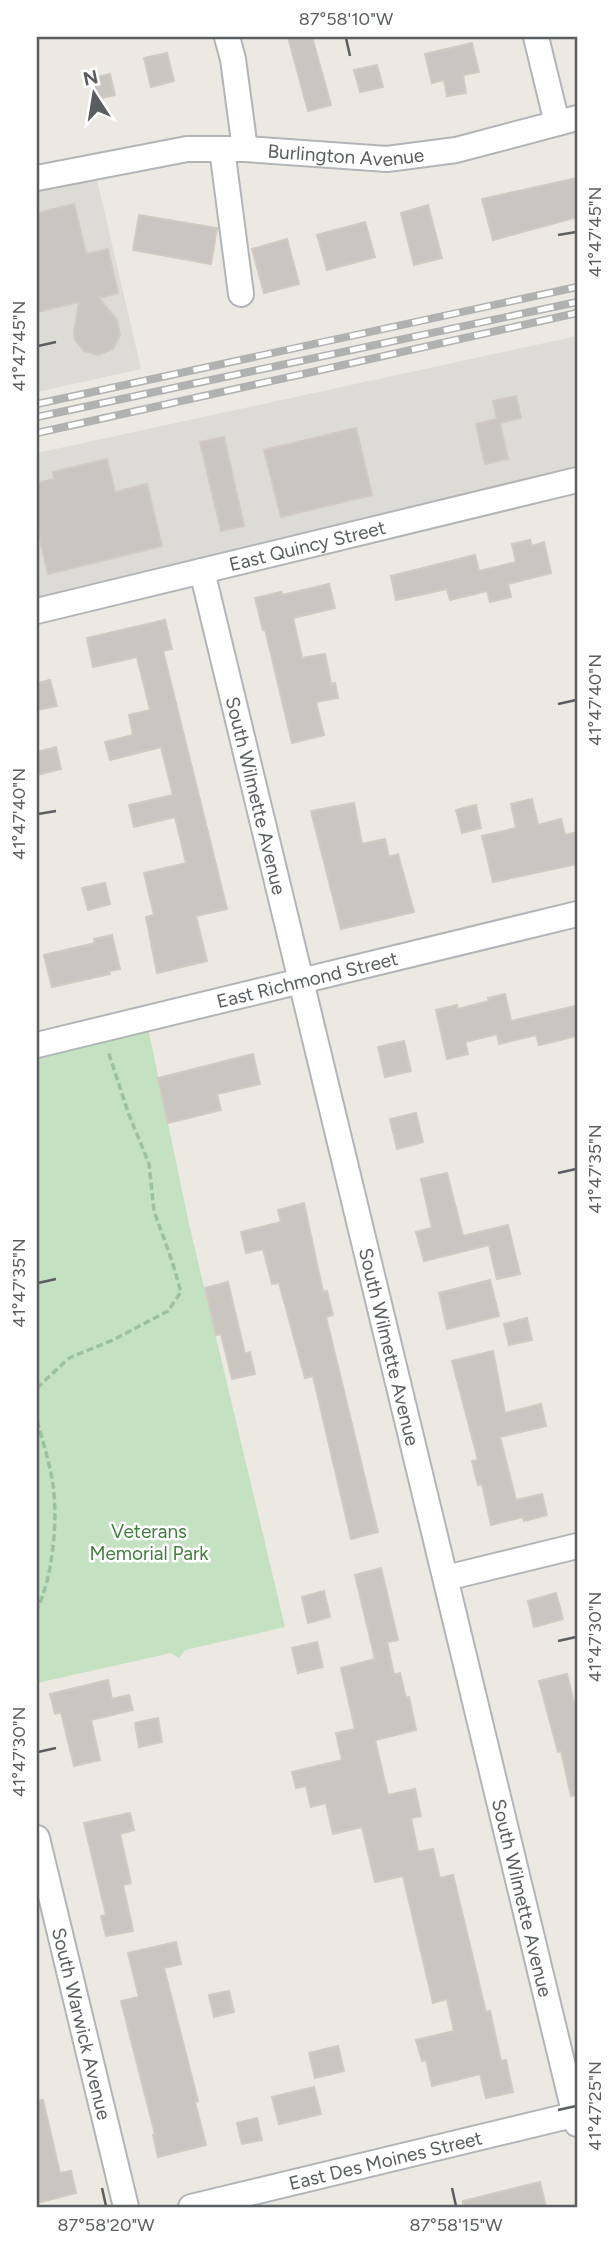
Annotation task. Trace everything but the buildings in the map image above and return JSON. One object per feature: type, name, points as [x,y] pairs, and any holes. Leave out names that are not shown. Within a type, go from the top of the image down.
[{"type":"street","points":[[227,37],[233,59],[234,149],[242,294]]},
{"type":"street","points":[[536,37],[567,120]]},
{"type":"street","name":"Burlington Avenue","points":[[37,178],[187,149],[234,149],[387,159],[456,150],[567,120]]},
{"type":"street","name":"East Quincy Street","points":[[37,611],[577,480]]},
{"type":"street","name":"South Wilmette Avenue","points":[[202,571],[577,2117]]},
{"type":"street","name":"East Richmond Street","points":[[37,1045],[577,914]]},
{"type":"street","points":[[446,1578],[577,1546]]},
{"type":"street","name":"South Warwick Avenue","points":[[37,1838],[126,2207]]},
{"type":"street","name":"East Des Moines Street","points":[[191,2207],[577,2117]]},
{"type":"path","points":[[37,1388],[69,1358],[113,1340],[168,1311],[181,1292],[154,1211],[149,1164],[108,1051]]},
{"type":"path","points":[[37,1421],[53,1482],[55,1502],[48,1574],[37,1609]]},
{"type":"shaded area","points":[[95,171],[141,369],[37,392],[37,184]]},
{"type":"shaded area","points":[[577,336],[577,469],[37,602],[37,453]]},
{"type":"green space","name":"Veterans Memorial Park","points":[[148,1028],[189,1224],[285,1627],[185,1650],[179,1658],[171,1653],[37,1683],[37,1055]]},
{"type":"railway","points":[[37,404],[577,287]]},
{"type":"railway","points":[[37,417],[577,302]]},
{"type":"railway","points":[[37,433],[577,313]]}]
